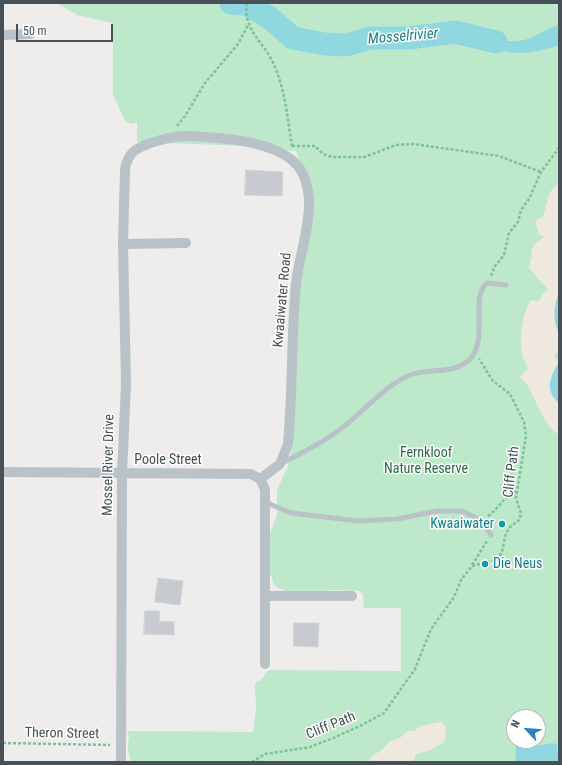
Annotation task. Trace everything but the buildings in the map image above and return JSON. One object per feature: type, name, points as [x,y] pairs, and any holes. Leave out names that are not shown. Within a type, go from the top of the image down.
[{"type":"street","points":[[3,35],[30,34]]},
{"type":"street","name":"Kwaaiwater Road","points":[[125,169],[127,160],[133,152],[142,146],[164,139],[183,136],[221,138],[275,150],[296,164],[306,184],[309,209],[297,274],[293,311],[288,444],[280,464]]},
{"type":"street","name":"Mossel River Drive","points":[[121,762],[122,474],[126,384],[123,244],[125,169]]},
{"type":"street","points":[[123,244],[186,243]]},
{"type":"street","points":[[265,664],[265,489],[260,479],[280,464]]},
{"type":"street","name":"Poole Street","points":[[3,472],[251,474],[260,479]]},
{"type":"street","points":[[265,596],[352,596]]},
{"type":"lane","points":[[280,464],[338,431],[382,393],[411,375],[450,370],[460,366],[471,358],[478,343],[482,291],[487,283],[506,285]]},
{"type":"lane","points":[[265,502],[291,513],[350,520],[397,519],[450,510],[462,511],[482,521],[491,535]]},
{"type":"path","points":[[164,139],[186,116],[205,83],[238,44],[248,25],[247,3]]},
{"type":"path","points":[[248,25],[270,58],[281,87],[296,164]]},
{"type":"path","points":[[292,146],[315,146],[323,154],[332,157],[364,157],[396,145],[413,144],[458,152],[499,156],[519,163],[536,172],[541,172]]},
{"type":"path","points":[[487,283],[495,266],[504,255],[509,233],[518,222],[521,210],[530,199],[541,172],[559,148]]},
{"type":"path","name":"Cliff Path","points":[[252,762],[265,754],[310,747],[362,725],[384,713],[415,669],[431,629],[454,596],[461,580],[472,566],[495,560],[502,553],[505,536],[509,528],[519,520],[522,514],[516,498],[526,436],[524,422],[510,394],[490,376],[480,362],[477,354]]},
{"type":"path","points":[[482,521],[494,512],[506,496],[517,491]]},
{"type":"path","points":[[472,566],[491,535]]},
{"type":"path","name":"Theron Street","points":[[3,743],[121,745]]},
{"type":"green space","name":"Fernkloof Nature Reserve","points":[[57,3],[559,3],[559,362],[553,371],[559,403],[559,750],[551,743],[546,744],[546,709],[506,709],[506,749],[516,749],[515,762],[130,762],[128,752],[129,735],[127,731],[253,732],[256,709],[255,685],[256,682],[262,679],[268,670],[401,671],[401,608],[364,608],[363,594],[359,591],[331,590],[325,592],[293,593],[278,588],[274,584],[270,573],[270,534],[277,515],[277,490],[288,466],[292,446],[298,302],[313,193],[308,174],[300,163],[296,151],[283,150],[277,147],[137,142],[137,122],[131,124],[125,121],[113,94],[113,23],[77,15]]},
{"type":"sand","points":[[559,182],[559,349],[554,356],[559,362],[559,434],[554,432],[550,427],[528,386],[520,377],[528,368],[523,357],[521,343],[525,314],[530,300],[539,301],[543,294],[548,290],[529,268],[532,256],[531,250],[535,244],[544,237],[539,234],[535,222],[543,216],[550,192]]},
{"type":"sand","points":[[441,722],[445,726],[446,737],[443,743],[428,751],[416,754],[413,762],[362,762],[370,760],[372,756],[382,750],[390,741],[400,738],[407,731],[414,731],[420,726]]},
{"type":"water","points":[[559,25],[559,45],[534,52],[523,53],[513,53],[493,48],[469,37],[466,32],[470,30],[500,40],[515,41],[530,38]]},
{"type":"water","points":[[559,292],[559,333],[555,323],[554,312]]},
{"type":"water","points":[[559,362],[559,403],[551,393],[550,383]]},
{"type":"water","points":[[546,744],[557,744],[559,762],[515,762],[516,749],[546,749]]},
{"type":"waterway","name":"Mosselrivier","points":[[231,3],[246,4],[270,18],[293,38],[325,44],[346,45],[370,38],[409,38],[455,32],[496,42]]},
{"type":"place","name":"Kwaaiwater","points":[[502,524]]},
{"type":"place","name":"Die Neus","points":[[485,564]]}]
